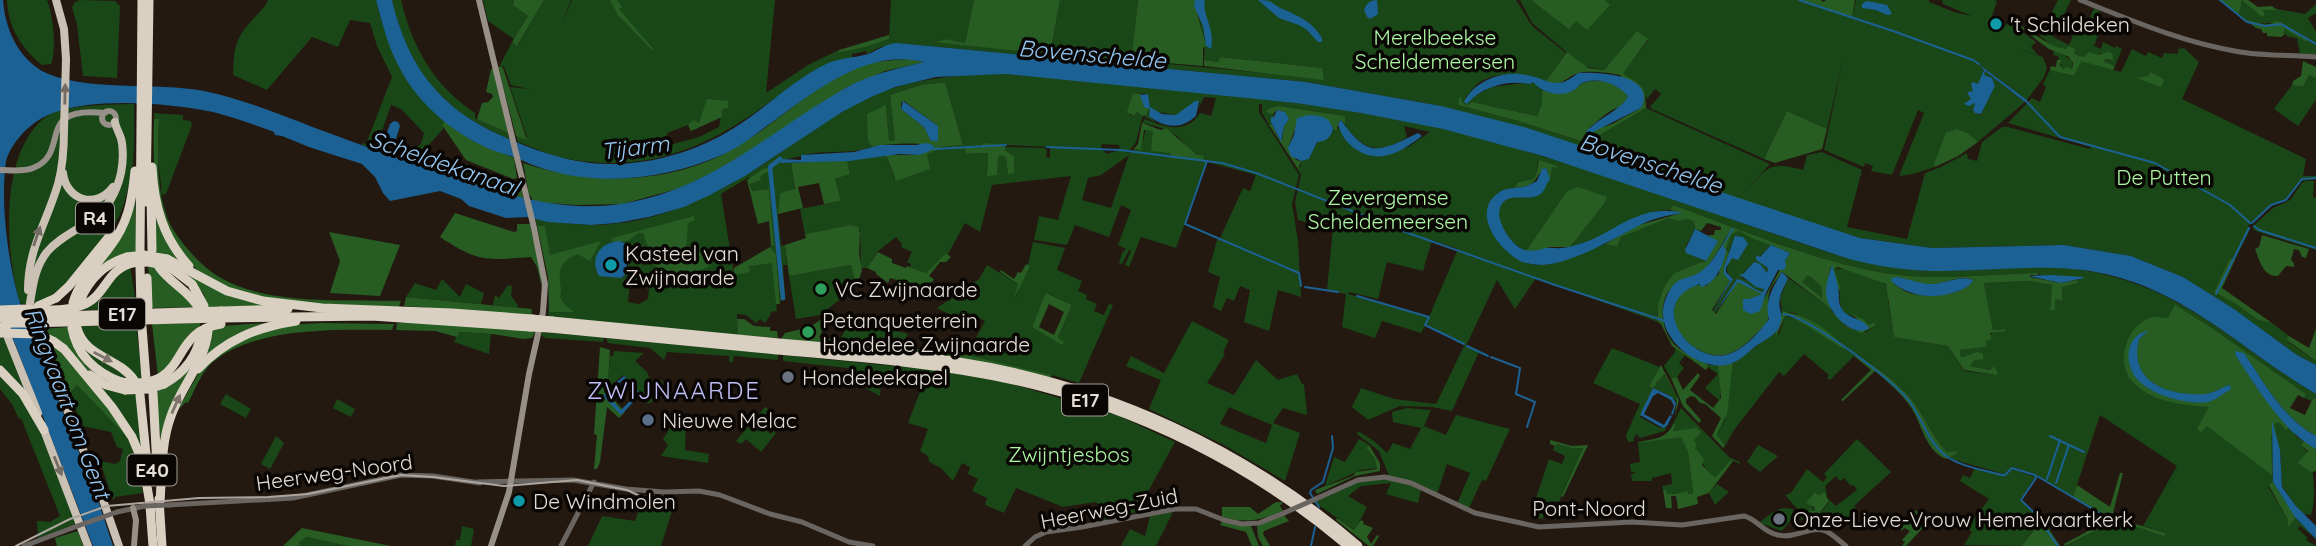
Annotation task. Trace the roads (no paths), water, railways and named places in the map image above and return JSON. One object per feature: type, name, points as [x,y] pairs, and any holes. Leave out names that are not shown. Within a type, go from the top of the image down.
[{"type":"highway","name":"R4","points":[[56,0],[64,29],[64,182],[73,195],[82,200],[92,201],[107,195],[116,180],[119,140],[113,123]]},
{"type":"highway","points":[[142,0],[146,72]]},
{"type":"highway","points":[[149,0],[144,118],[146,250],[150,234],[150,147]]},
{"type":"highway","points":[[144,118],[161,222],[175,249],[191,268],[204,278]]},
{"type":"highway","points":[[20,310],[55,298],[69,286],[117,226],[130,196],[144,118]]},
{"type":"highway","name":"R4","points":[[62,163],[33,249],[29,271],[30,303],[36,275],[45,256],[60,239],[97,217],[115,192],[121,170],[122,149],[121,137],[113,123]]},
{"type":"highway","points":[[134,173],[132,201],[124,224],[79,287],[76,302],[98,273],[112,263],[127,257],[145,255],[247,298],[322,312]]},
{"type":"highway","name":"E17","points":[[0,310],[70,308],[86,304],[99,294],[114,273],[129,264],[147,261],[169,263]]},
{"type":"highway","points":[[159,267],[201,307],[192,284],[169,263]]},
{"type":"highway","points":[[143,265],[144,308]]},
{"type":"highway","points":[[189,378],[212,355],[239,337],[265,326],[304,319],[322,312]]},
{"type":"highway","name":"E17","points":[[0,325],[322,312],[392,313],[960,362],[1056,384],[1122,405],[1174,427],[1234,458],[1312,509],[1358,546]]},
{"type":"highway","name":"E17","points":[[0,318],[221,318]]},
{"type":"highway","points":[[134,380],[119,365],[89,349],[75,328],[76,343],[86,359],[100,372],[123,386],[162,378],[175,366],[193,336],[221,318],[304,319]]},
{"type":"highway","points":[[145,326],[149,378]]},
{"type":"highway","points":[[78,365],[100,382],[149,389],[164,384],[187,366],[204,333],[204,350],[175,404],[166,431],[164,503]]},
{"type":"highway","points":[[88,546],[4,335],[39,336],[58,345],[78,365],[127,427],[143,463],[155,546]]},
{"type":"highway","points":[[39,336],[119,546]]},
{"type":"highway","name":"E17","points":[[787,347],[985,374],[1090,401],[1161,429],[1229,463],[1292,503],[1348,546]]},
{"type":"highway","points":[[0,370],[23,394],[44,430]]},
{"type":"highway","points":[[147,394],[148,508]]},
{"type":"highway","name":"E40","points":[[147,394],[164,503],[162,546]]},
{"type":"highway","name":"E40","points":[[147,394],[155,546]]},
{"type":"main road","points":[[479,0],[544,272],[545,302],[530,367],[512,484],[491,546]]},
{"type":"main road","points":[[0,170],[34,168],[46,159],[56,131],[66,117],[78,112],[101,114],[109,111],[116,117],[113,123],[105,123],[101,114]]},
{"type":"main road","points":[[133,508],[136,520],[134,546]]},
{"type":"street","points":[[2080,0],[2166,34],[2195,42],[2247,53],[2316,57]]},
{"type":"street","name":"Heerweg-Noord","points":[[24,546],[133,508],[148,508],[164,503],[292,498],[401,475],[512,484],[568,480],[594,482]]},
{"type":"street","name":"Pont-Noord","points":[[1320,497],[1359,480],[1385,477],[1411,483],[1475,513],[1539,527],[1632,522],[1682,525],[1744,516],[1780,536],[1812,530],[1828,532],[1846,546]]},
{"type":"street","points":[[561,546],[594,482],[626,489],[699,491],[720,495],[758,510],[802,522],[849,542],[873,546]]},
{"type":"street","name":"Heerweg-Zuid","points":[[1025,546],[1046,532],[1175,509],[1196,509],[1242,524],[1259,523],[1320,497]]},
{"type":"water","points":[[0,0],[3,0],[6,21],[19,49],[33,65],[58,78],[98,84],[185,88],[218,94],[465,181],[524,198],[564,205],[605,206],[626,203],[657,196],[686,185],[740,156],[854,84],[883,72],[924,62],[902,59],[880,61],[838,77],[739,146],[703,162],[659,174],[615,179],[592,178],[548,170],[490,149],[447,123],[422,100],[403,74],[390,47],[376,0],[392,0],[398,23],[417,64],[443,98],[460,112],[478,124],[526,146],[566,159],[594,163],[641,162],[690,150],[734,128],[802,78],[826,64],[868,54],[897,43],[1306,82],[1441,106],[1524,127],[1860,238],[1932,248],[2064,245],[2131,256],[2183,277],[2234,309],[2297,355],[2316,365],[2316,394],[2178,302],[2117,277],[2063,268],[1932,271],[1865,263],[1543,156],[1443,129],[1296,103],[1006,74],[936,77],[895,87],[871,97],[842,112],[745,176],[684,207],[649,217],[591,225],[548,222],[527,217],[506,218],[469,206],[461,199],[440,191],[390,201],[375,177],[362,164],[275,135],[274,132],[244,121],[213,112],[176,106],[110,103],[70,108],[38,120],[13,146],[6,161],[4,177],[6,232],[20,303],[99,503],[113,546],[93,546],[0,305]]},
{"type":"water","points":[[1195,0],[1205,0],[1212,35],[1211,49],[1206,46],[1203,26],[1194,6]]},
{"type":"water","points":[[1258,0],[1271,2],[1297,15],[1314,28],[1322,42],[1318,42],[1299,25],[1279,18]]},
{"type":"water","points":[[1377,0],[1378,14],[1370,19],[1364,10],[1369,3]]},
{"type":"water","points":[[1867,1],[1887,5],[1892,14],[1862,8],[1862,4]]},
{"type":"water","points":[[1977,63],[2027,100],[2025,102],[1985,71],[1984,75],[1992,78],[1995,86],[1981,114],[1975,113],[1975,103],[1969,106],[1964,104],[1971,99],[1967,92],[1973,91],[1971,84],[1978,84],[1984,70]]},
{"type":"water","points":[[1578,73],[1611,75],[1634,82],[1641,88],[1644,97],[1641,108],[1589,134],[1586,132],[1591,127],[1616,109],[1628,96],[1607,82],[1588,81],[1563,94],[1541,89],[1533,82],[1513,83],[1488,89],[1467,104],[1464,102],[1475,88],[1499,76],[1517,74],[1558,83]]},
{"type":"water","points":[[1148,94],[1150,107],[1162,114],[1176,115],[1199,101],[1196,116],[1184,124],[1172,126],[1161,123],[1149,116],[1150,109],[1144,107],[1140,95]]},
{"type":"water","points":[[903,101],[938,126],[938,141],[931,141],[924,127],[901,109]]},
{"type":"water","points":[[1277,110],[1285,112],[1289,119],[1284,126],[1281,142],[1271,122],[1271,117],[1274,117]]},
{"type":"water","points":[[1309,115],[1327,119],[1333,129],[1327,139],[1317,142],[1309,159],[1301,161],[1291,156],[1288,148],[1297,118]]},
{"type":"water","points":[[1341,120],[1360,141],[1376,148],[1394,144],[1418,133],[1422,136],[1399,151],[1374,156],[1357,150],[1347,142],[1338,124]]},
{"type":"water","points":[[394,121],[400,126],[395,142],[392,143],[385,138],[390,124]]},
{"type":"water","points":[[880,145],[933,145],[934,149],[920,155],[899,154],[849,161],[780,163],[782,159],[801,160],[801,155],[854,152]]},
{"type":"water","points":[[1546,168],[1550,179],[1542,193],[1537,196],[1507,199],[1499,211],[1506,233],[1515,244],[1528,251],[1575,245],[1648,213],[1683,213],[1647,222],[1567,260],[1543,265],[1522,262],[1505,250],[1498,241],[1488,221],[1487,212],[1490,202],[1497,194],[1537,181],[1542,169]]},
{"type":"water","points":[[1732,228],[1723,246],[1726,250],[1725,256],[1715,277],[1707,285],[1701,287],[1700,284],[1683,293],[1675,305],[1675,319],[1680,333],[1691,344],[1704,352],[1719,356],[1739,349],[1769,319],[1769,301],[1782,272],[1788,278],[1779,302],[1781,320],[1776,331],[1735,362],[1713,365],[1689,355],[1678,346],[1664,324],[1663,311],[1666,298],[1674,284],[1705,268]]},
{"type":"water","points":[[1695,229],[1718,241],[1706,261],[1686,253]]},
{"type":"water","points":[[1735,236],[1743,237],[1748,244],[1738,260],[1732,258],[1726,268],[1726,272],[1733,279],[1713,311],[1730,281],[1724,274],[1724,267]]},
{"type":"water","points":[[620,241],[629,246],[626,274],[621,278],[599,276],[595,263],[598,252],[607,244]]},
{"type":"water","points":[[1771,245],[1790,253],[1785,261],[1786,267],[1778,270],[1766,293],[1760,311],[1751,314],[1743,310],[1743,299],[1762,294],[1738,282],[1715,313],[1737,279],[1763,292],[1764,289],[1756,287],[1739,274],[1743,274],[1754,262],[1760,264],[1767,273],[1768,268],[1756,260],[1756,257],[1760,257]]},
{"type":"water","points":[[1832,265],[1842,309],[1869,328],[1864,331],[1845,324],[1829,306],[1826,291]]},
{"type":"water","points":[[2029,276],[2084,278],[2061,283]]},
{"type":"water","points":[[1897,277],[1930,284],[1960,279],[1973,280],[1961,290],[1952,293],[1924,296],[1898,287],[1891,281]]},
{"type":"water","points":[[2148,331],[2139,339],[2137,354],[2140,366],[2154,384],[2191,394],[2208,393],[2230,385],[2231,389],[2211,401],[2199,403],[2170,398],[2143,385],[2130,366],[2129,351],[2135,338]]},
{"type":"water","points":[[2235,351],[2244,353],[2284,410],[2304,429],[2316,436],[2316,449],[2292,432],[2281,420],[2252,381]]},
{"type":"water","points":[[624,376],[641,394],[621,415],[604,397],[605,392]],"holes":[[[623,380],[637,394],[621,410],[611,398],[611,392]]]},
{"type":"water","points":[[1653,388],[1672,397],[1676,403],[1673,415],[1674,406],[1671,400],[1658,393],[1653,396],[1644,414],[1664,425],[1670,415],[1672,416],[1663,428],[1640,415]]},
{"type":"water","points":[[2272,421],[2280,450],[2282,487],[2316,526],[2316,539],[2295,517],[2273,482]]},
{"type":"waterway","points":[[1799,0],[1893,31],[1979,64]]},
{"type":"waterway","points":[[2220,0],[2247,22],[2265,26],[2281,24],[2316,44]]},
{"type":"waterway","name":"Tijarm","points":[[853,64],[874,57]]},
{"type":"waterway","points":[[2025,100],[2060,137],[2155,163],[2230,205],[2250,223]]},
{"type":"waterway","points":[[934,149],[1006,145]]},
{"type":"waterway","points":[[1047,147],[1120,150],[1222,163],[1256,173],[1411,234],[1665,321]]},
{"type":"waterway","points":[[780,159],[770,167],[783,298]]},
{"type":"waterway","points":[[1207,161],[1185,224],[1299,273],[1301,286]]},
{"type":"waterway","points":[[2252,223],[2271,205],[2286,200],[2302,179],[2316,178]]},
{"type":"waterway","points":[[2254,226],[2316,248]]},
{"type":"waterway","points":[[2216,294],[2249,228]]},
{"type":"waterway","points":[[1305,287],[1338,292]]},
{"type":"waterway","points":[[1357,296],[1429,317],[1425,325],[1464,344]]},
{"type":"waterway","points":[[1783,314],[1795,317],[1830,337],[1887,379],[1910,402],[1940,451],[1952,460],[2002,475],[2012,468],[2035,475],[2036,478],[2021,500],[2043,521],[2058,546]]},
{"type":"waterway","points":[[1467,346],[1488,356]]},
{"type":"waterway","points":[[1491,357],[1520,368],[1516,394],[1535,402],[1527,427]]},
{"type":"waterway","points":[[1319,507],[1310,493],[1323,482],[1333,448],[1332,436]]},
{"type":"waterway","points":[[2050,436],[2084,452]]},
{"type":"waterway","points":[[2047,479],[2060,440]]},
{"type":"waterway","points":[[2056,483],[2069,445]]},
{"type":"waterway","points":[[2037,476],[2108,518]]},
{"type":"waterway","points":[[1311,546],[1315,527]]},
{"type":"tram line","points":[[16,546],[70,519],[107,506],[199,498],[308,494],[401,475],[504,486],[577,480],[627,490],[640,496],[674,497]]},
{"type":"place","name":"'t Schildeken","points":[[1996,24]]},
{"type":"place","name":"Kasteel van Zwijnaarde","points":[[611,265]]},
{"type":"place","name":"VC Zwijnaarde","points":[[821,289]]},
{"type":"place","name":"Petanqueterrein Hondelee Zwijnaarde","points":[[808,332]]},
{"type":"place","name":"Hondeleekapel","points":[[788,377]]},
{"type":"place","name":"Nieuwe Melac","points":[[648,420]]},
{"type":"place","name":"De Windmolen","points":[[519,501]]},
{"type":"place","name":"Onze-Lieve-Vrouw Hemelvaartkerk","points":[[1779,519]]},
{"type":"district","name":"ZWIJNAARDE","points":[[674,390]]},
{"type":"park label","name":"Merelbeekse Scheldemeersen","points":[[1435,49]]},
{"type":"park label","name":"De Putten","points":[[2164,177]]},
{"type":"park label","name":"Zevergemse Scheldemeersen","points":[[1388,209]]},
{"type":"park label","name":"Zwijntjesbos","points":[[1069,454]]},
{"type":"water label","name":"Bovenschelde","points":[[1092,54]]},
{"type":"water label","name":"Scheldekanaal","points":[[444,163]]},
{"type":"water label","name":"Bovenschelde","points":[[1651,163]]},
{"type":"water label","name":"Ringvaart om Gent","points":[[68,403]]}]
